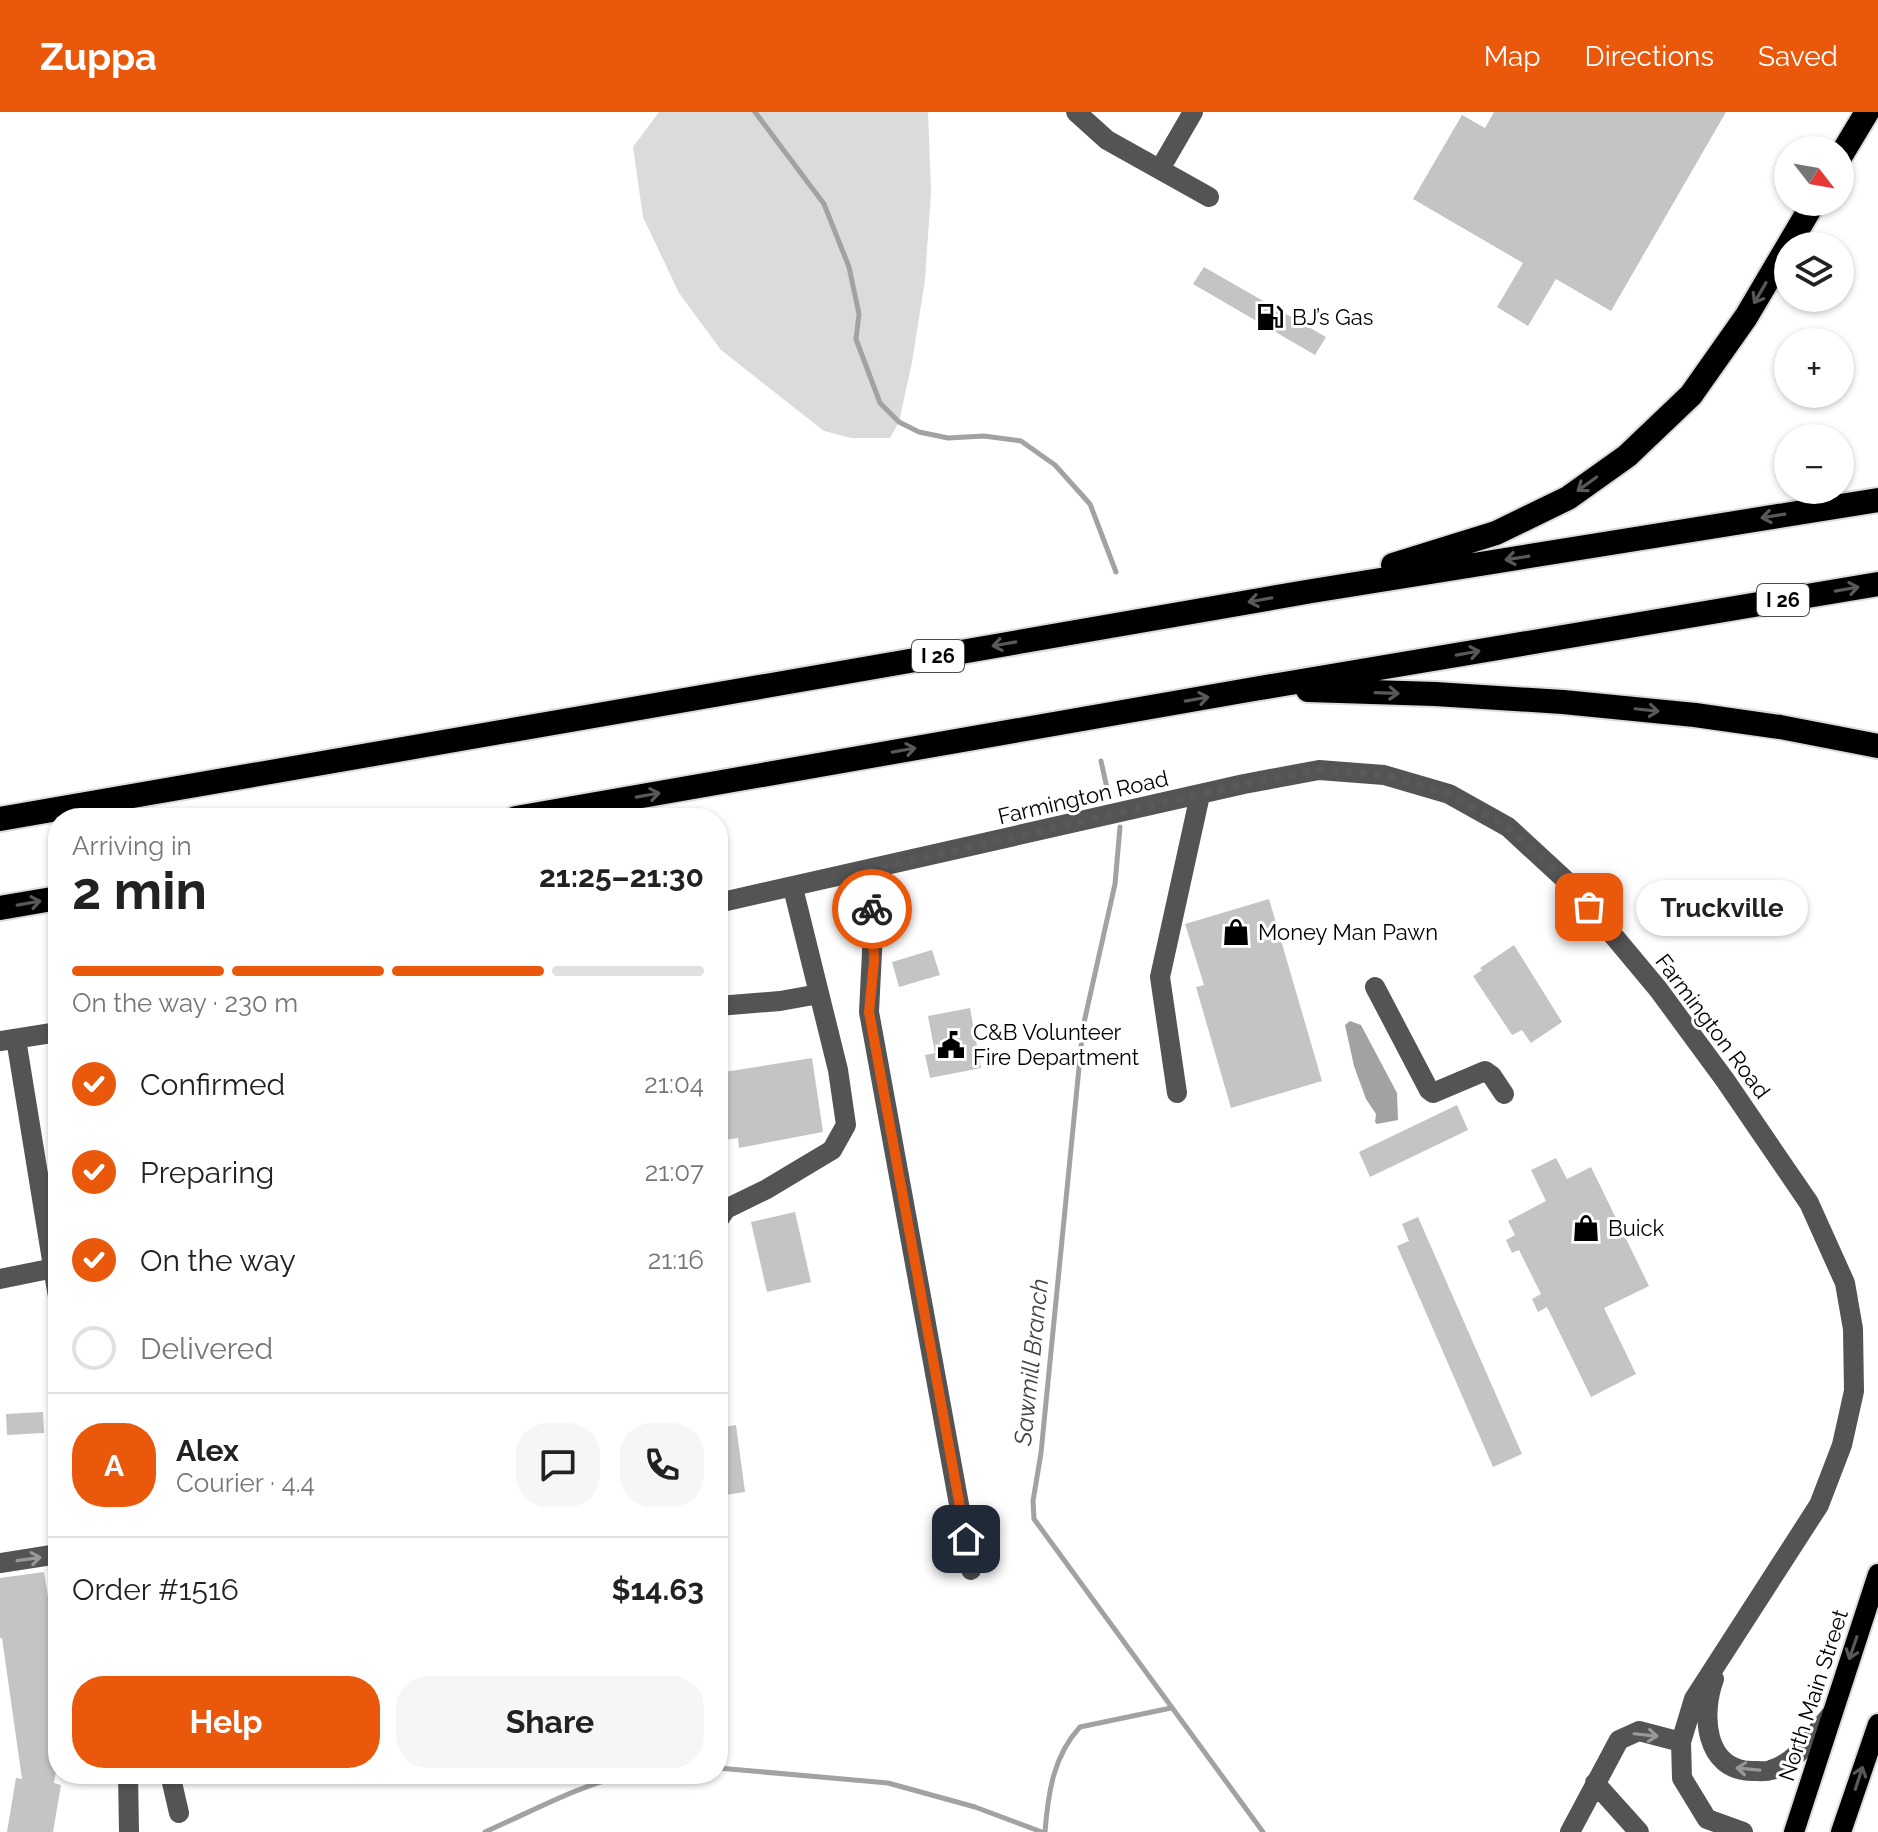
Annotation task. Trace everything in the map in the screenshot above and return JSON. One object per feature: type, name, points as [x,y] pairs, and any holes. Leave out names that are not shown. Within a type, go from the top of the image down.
[{"type":"highway","points":[[1853,136],[1867,112]]},
{"type":"highway","points":[[1312,591],[1496,533],[1568,498],[1627,456],[1691,395],[1746,317],[1806,216]]},
{"type":"highway","name":"I 26","points":[[63,808],[1312,591],[1878,500]]},
{"type":"highway","name":"I 26","points":[[573,808],[1878,584]]},
{"type":"highway","points":[[1254,689],[1435,694],[1563,702],[1709,717],[1878,746]]},
{"type":"highway","name":"I 26","points":[[0,819],[48,811]]},
{"type":"highway","points":[[0,908],[48,900]]},
{"type":"main road","name":"North Main Street","points":[[1794,1832],[1878,1574]]},
{"type":"main road","points":[[1841,1832],[1878,1724]]},
{"type":"street","points":[[1076,112],[1107,140],[1209,197]]},
{"type":"street","points":[[1160,169],[1193,112]]},
{"type":"street","name":"Farmington Road","points":[[728,901],[1319,770],[1384,775],[1449,794],[1508,827],[1572,886],[1658,989],[1809,1203],[1845,1283],[1853,1329],[1854,1391],[1842,1445],[1819,1505],[1694,1699],[1681,1742],[1682,1778],[1707,1819],[1743,1832]]},
{"type":"street","points":[[1177,1093],[1160,977],[1200,795]]},
{"type":"street","points":[[866,871],[873,932],[869,1012],[971,1570]]},
{"type":"street","points":[[728,1208],[832,1150],[846,1125],[838,1070],[793,888]]},
{"type":"street","points":[[1375,987],[1429,1090],[1433,1093],[1485,1071],[1504,1094]]},
{"type":"street","points":[[728,1005],[819,994]]},
{"type":"street","points":[[48,1034],[8,1040],[48,1231]]},
{"type":"street","points":[[0,1279],[48,1262]]},
{"type":"street","points":[[0,1563],[48,1556]]},
{"type":"street","name":"Farmington Road","points":[[1762,1591],[1713,1682],[1706,1713],[1714,1751],[1738,1771],[1771,1770],[1793,1758],[1831,1715]]},
{"type":"street","points":[[1570,1832],[1619,1740],[1639,1731],[1681,1742]]},
{"type":"street","points":[[1595,1783],[1639,1832]]},
{"type":"street","points":[[128,1784],[129,1832]]},
{"type":"street","points":[[172,1784],[179,1813]]},
{"type":"shaded area","points":[[659,112],[928,112],[931,192],[925,280],[899,422],[890,438],[851,438],[824,431],[721,350],[679,293],[643,217],[633,147]]},
{"type":"shaded area","points":[[1350,1021],[1361,1025],[1397,1093],[1398,1120],[1375,1122],[1376,1114],[1366,1099],[1354,1066],[1345,1025]]},
{"type":"building","points":[[1494,112],[1726,112],[1611,311],[1556,279],[1528,326],[1497,307],[1523,263],[1413,199],[1462,115],[1485,128]]},
{"type":"building","points":[[1204,267],[1326,337],[1315,355],[1193,284]]},
{"type":"building","points":[[1269,899],[1322,1081],[1231,1108],[1196,987],[1204,985],[1185,924]]},
{"type":"building","points":[[1514,945],[1562,1022],[1531,1043],[1522,1030],[1512,1035],[1473,976]]},
{"type":"building","points":[[932,950],[940,975],[899,987],[892,962]]},
{"type":"building","points":[[970,1008],[981,1068],[930,1078],[925,1055],[935,1053],[928,1016]]},
{"type":"building","points":[[812,1058],[823,1132],[739,1148],[738,1138],[728,1140],[728,1071]]},
{"type":"building","points":[[1457,1105],[1468,1130],[1370,1177],[1359,1152]]},
{"type":"building","points":[[1556,1158],[1567,1179],[1591,1167],[1649,1286],[1604,1308],[1636,1374],[1591,1397],[1547,1307],[1538,1312],[1532,1299],[1541,1294],[1519,1250],[1512,1253],[1506,1240],[1515,1235],[1508,1221],[1546,1201],[1531,1170]]},
{"type":"building","points":[[795,1212],[811,1282],[767,1292],[751,1222]]},
{"type":"building","points":[[1418,1217],[1522,1454],[1493,1467],[1397,1246],[1409,1241],[1402,1224]]},
{"type":"building","points":[[43,1412],[44,1433],[7,1435],[6,1414]]},
{"type":"building","points":[[736,1425],[745,1492],[728,1495],[728,1426]]},
{"type":"building","points":[[44,1572],[48,1597],[48,1784],[61,1785],[53,1832],[7,1832],[16,1778],[22,1779],[0,1638],[0,1578]]},
{"type":"waterway","name":"Sawmill Branch","points":[[755,112],[824,204],[849,267],[859,314],[856,339],[880,403],[899,422],[919,432],[948,438],[984,436],[1021,441],[1055,465],[1090,504],[1116,572]]},
{"type":"waterway","name":"Sawmill Branch","points":[[1101,761],[1109,797]]},
{"type":"waterway","name":"Sawmill Branch","points":[[1120,827],[1115,884],[1083,1027],[1041,1453],[1033,1501],[1034,1519],[1263,1832]]},
{"type":"waterway","points":[[1045,1832],[1050,1790],[1058,1763],[1080,1727],[1171,1708]]},
{"type":"waterway","points":[[728,1769],[888,1783],[975,1807],[1042,1832]]},
{"type":"waterway","points":[[485,1832],[596,1784]]},
{"type":"way so far","points":[[872,909],[866,871],[1244,784],[1319,770],[1384,775],[1449,794],[1508,827],[1572,886],[1589,907]]},
{"type":"place","name":"BJ’s Gas","points":[[1270,317]]},
{"type":"place","name":"Truckville","points":[[1589,907]]},
{"type":"place","name":"Money Man Pawn","points":[[1236,932]]},
{"type":"place","name":"C&B Volunteer Fire Department","points":[[951,1045]]},
{"type":"place","name":"Buick","points":[[1586,1228]]},
{"type":"route","points":[[872,909],[874,961],[869,1012],[966,1539]]}]
